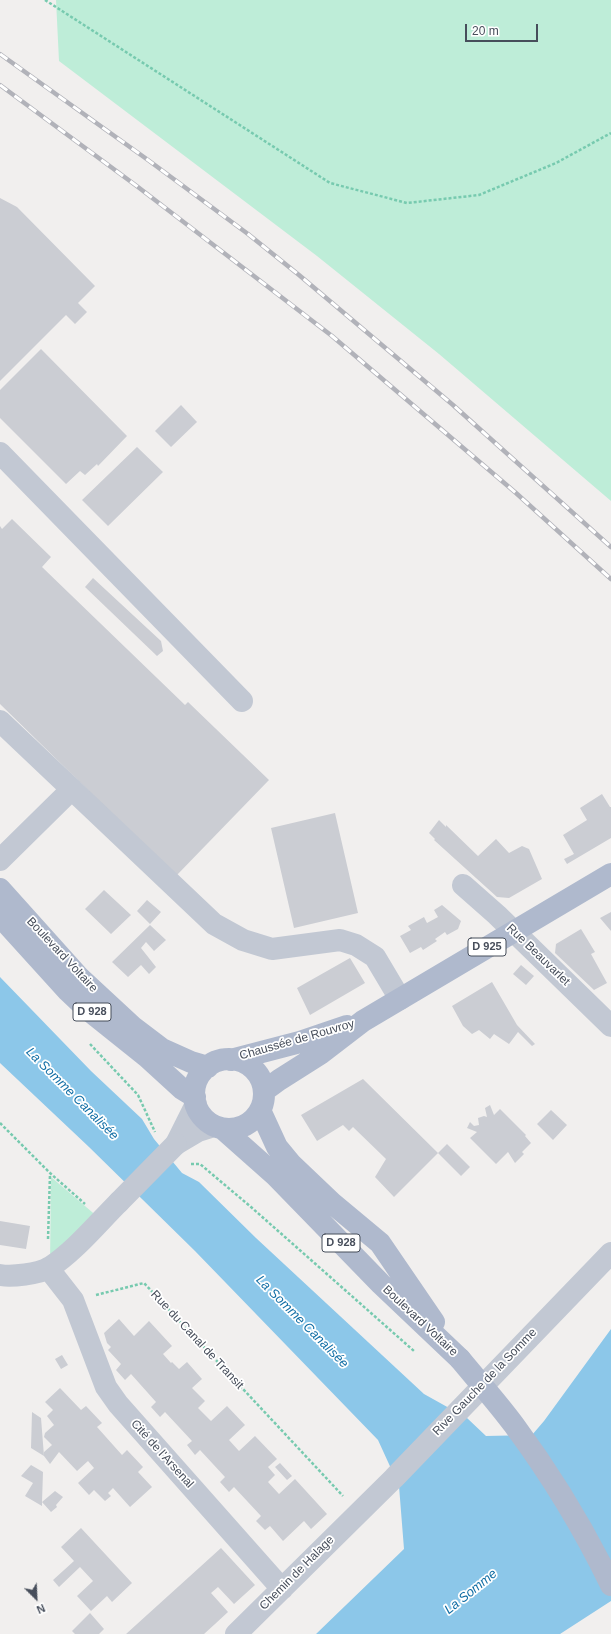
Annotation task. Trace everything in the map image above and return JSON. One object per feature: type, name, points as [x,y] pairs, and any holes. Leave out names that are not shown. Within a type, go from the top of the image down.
[{"type":"main road","name":"Chaussée de Rouvroy","points":[[262,1101],[289,1073],[320,1054],[363,1021],[611,874]]},
{"type":"main road","name":"Boulevard Voltaire","points":[[0,889],[80,977],[133,1027],[162,1049],[191,1062],[208,1067]]},
{"type":"main road","name":"Boulevard Voltaire","points":[[0,916],[68,991],[147,1057],[195,1101]]},
{"type":"main road","name":"Chaussée de Rouvroy","points":[[231,1060],[300,1042],[363,1021]]},
{"type":"main road","points":[[231,1060],[250,1066],[257,1073],[262,1082],[262,1101],[254,1119],[245,1126],[234,1129],[218,1127],[206,1120],[200,1113],[195,1101],[198,1080],[208,1067],[215,1063],[231,1060]]},
{"type":"main road","name":"Boulevard Voltaire","points":[[262,1101],[277,1147],[291,1164],[332,1203],[380,1243],[460,1359]]},
{"type":"main road","name":"Boulevard Voltaire","points":[[218,1127],[276,1176],[381,1284],[460,1359]]},
{"type":"main road","name":"D 928","points":[[460,1359],[513,1424],[555,1484],[593,1547],[611,1586]]},
{"type":"street","points":[[0,453],[242,702]]},
{"type":"street","points":[[0,721],[214,924],[243,940],[272,949],[340,940],[356,945],[374,957],[400,999]]},
{"type":"street","points":[[0,860],[72,789]]},
{"type":"street","name":"Rue Beauvarlet","points":[[463,886],[514,931],[611,1026]]},
{"type":"street","points":[[176,1144],[195,1101]]},
{"type":"street","points":[[0,1275],[23,1274],[48,1268],[70,1251],[176,1144],[198,1131],[218,1127]]},
{"type":"street","name":"Rive Gauche de la Somme","points":[[359,1512],[394,1478],[611,1252]]},
{"type":"street","points":[[48,1268],[72,1300]]},
{"type":"street","name":"Cité de l'Arsenal","points":[[72,1300],[106,1388],[118,1404],[282,1589]]},
{"type":"street","name":"Chemin de Halage","points":[[236,1634],[359,1512]]},
{"type":"path","points":[[44,0],[330,183],[407,203],[479,195],[556,162],[611,133]]},
{"type":"path","points":[[86,1040],[138,1095],[155,1133]]},
{"type":"path","points":[[0,1123],[50,1173],[102,1219]]},
{"type":"path","points":[[188,1164],[200,1164],[251,1207],[418,1355]]},
{"type":"path","points":[[48,1268],[50,1173]]},
{"type":"path","name":"Rue du Canal de Transit","points":[[72,1300],[144,1283],[359,1512]]},
{"type":"green space","points":[[56,0],[611,0],[611,501],[439,354],[317,256],[59,61]]},
{"type":"green space","points":[[51,1177],[99,1218],[50,1266]]},
{"type":"water","points":[[0,977],[91,1071],[142,1119],[154,1139],[182,1173],[199,1182],[256,1238],[424,1394],[467,1418],[486,1436],[532,1435],[544,1421],[611,1329],[611,1601],[560,1634],[316,1634],[404,1549],[399,1486],[378,1440],[195,1251],[89,1147],[0,1063]]},
{"type":"building","points":[[0,198],[17,207],[95,286],[78,303],[87,312],[75,324],[66,315],[0,381]]},
{"type":"building","points":[[41,349],[127,436],[98,466],[97,464],[85,475],[80,471],[66,484],[0,418],[0,390]]},
{"type":"building","points":[[181,405],[197,422],[171,447],[155,431]]},
{"type":"building","points":[[137,447],[163,472],[108,526],[82,500]]},
{"type":"building","points":[[12,519],[51,557],[42,567],[185,705],[188,702],[269,780],[176,876],[0,704],[0,526],[2,529]]},
{"type":"building","points":[[93,578],[161,641],[163,651],[157,656],[85,587]]},
{"type":"building","points":[[602,794],[611,807],[611,838],[567,864],[564,859],[574,854],[563,835],[587,820],[580,808]]},
{"type":"building","points":[[335,813],[358,913],[294,928],[271,828]]},
{"type":"building","points":[[439,820],[478,856],[496,839],[509,853],[522,846],[529,849],[542,879],[509,898],[497,897],[434,840],[435,839],[429,833]]},
{"type":"building","points":[[104,890],[131,915],[111,934],[85,909]]},
{"type":"building","points":[[147,900],[161,912],[150,924],[137,911]]},
{"type":"building","points":[[442,905],[461,921],[458,929],[447,935],[445,932],[435,939],[437,941],[423,950],[421,947],[410,953],[400,936],[411,930],[408,926],[424,917],[427,923],[438,917],[434,910]]},
{"type":"building","points":[[611,912],[611,931],[600,918]]},
{"type":"building","points":[[150,925],[166,940],[154,951],[146,942],[141,948],[156,967],[149,974],[141,965],[128,977],[112,962]]},
{"type":"building","points":[[581,929],[595,952],[591,954],[607,983],[594,990],[555,953],[556,944]]},
{"type":"building","points":[[350,958],[365,983],[310,1015],[297,988]]},
{"type":"building","points":[[521,965],[534,976],[526,985],[513,974]]},
{"type":"building","points":[[492,982],[517,1025],[535,1044],[532,1046],[518,1032],[509,1044],[494,1034],[490,1039],[479,1030],[472,1034],[463,1026],[452,1006]]},
{"type":"building","points":[[363,1079],[438,1153],[394,1197],[375,1177],[386,1159],[353,1127],[349,1131],[343,1125],[317,1141],[301,1115]]},
{"type":"building","points":[[490,1105],[494,1115],[500,1109],[526,1135],[525,1136],[531,1143],[522,1152],[524,1154],[515,1163],[508,1152],[496,1164],[470,1138],[477,1132],[467,1128],[470,1122],[474,1126],[479,1125],[478,1118],[484,1116],[487,1117],[485,1108]]},
{"type":"building","points":[[551,1110],[567,1125],[553,1140],[537,1124]]},
{"type":"building","points":[[447,1144],[470,1167],[461,1176],[438,1153]]},
{"type":"building","points":[[0,1221],[30,1226],[26,1249],[0,1245]]},
{"type":"building","points":[[119,1319],[134,1336],[149,1321],[172,1346],[163,1354],[171,1363],[172,1362],[179,1369],[187,1362],[202,1379],[192,1388],[205,1401],[198,1408],[211,1421],[227,1406],[245,1425],[229,1440],[239,1451],[255,1436],[277,1459],[268,1467],[275,1475],[268,1482],[279,1494],[295,1479],[327,1514],[311,1529],[304,1521],[283,1541],[270,1526],[265,1530],[256,1521],[261,1516],[234,1487],[229,1492],[220,1482],[225,1477],[200,1450],[195,1455],[187,1445],[192,1441],[165,1412],[160,1417],[151,1407],[156,1402],[131,1374],[125,1380],[116,1370],[121,1364],[108,1350],[111,1347],[107,1343],[104,1333]]},
{"type":"building","points":[[62,1355],[68,1365],[61,1369],[55,1359]]},
{"type":"building","points":[[60,1388],[81,1410],[86,1406],[102,1423],[97,1427],[122,1455],[127,1450],[143,1467],[138,1472],[152,1487],[130,1507],[113,1488],[108,1493],[111,1496],[105,1501],[94,1490],[89,1495],[78,1483],[94,1468],[88,1461],[77,1471],[59,1452],[50,1464],[44,1456],[44,1452],[52,1445],[44,1437],[45,1433],[54,1425],[47,1416],[53,1410],[45,1402]]},
{"type":"building","points":[[32,1412],[41,1418],[44,1456],[31,1448]]},
{"type":"building","points":[[280,1463],[292,1476],[287,1480],[275,1467]]},
{"type":"building","points":[[31,1465],[43,1472],[42,1506],[25,1496],[33,1483],[21,1476]]},
{"type":"building","points":[[55,1491],[63,1497],[56,1505],[57,1507],[51,1512],[42,1502]]},
{"type":"building","points":[[81,1528],[132,1583],[112,1602],[107,1596],[91,1611],[77,1596],[93,1581],[80,1567],[59,1587],[53,1580],[74,1561],[61,1547]]},
{"type":"building","points":[[221,1548],[255,1585],[234,1604],[218,1587],[211,1593],[228,1612],[204,1634],[126,1634]]},
{"type":"building","points":[[90,1613],[104,1629],[99,1634],[75,1634],[72,1631]]},
{"type":"railway","points":[[0,54],[148,160],[248,234],[299,275],[453,405],[611,547]]},
{"type":"railway","points":[[0,85],[138,187],[332,336],[516,493],[611,579]]},
{"type":"water label","name":"La Somme Canalisée","points":[[72,1094]]},
{"type":"water label","name":"La Somme Canalisée","points":[[302,1322]]},
{"type":"water label","name":"La Somme","points":[[471,1592]]}]
